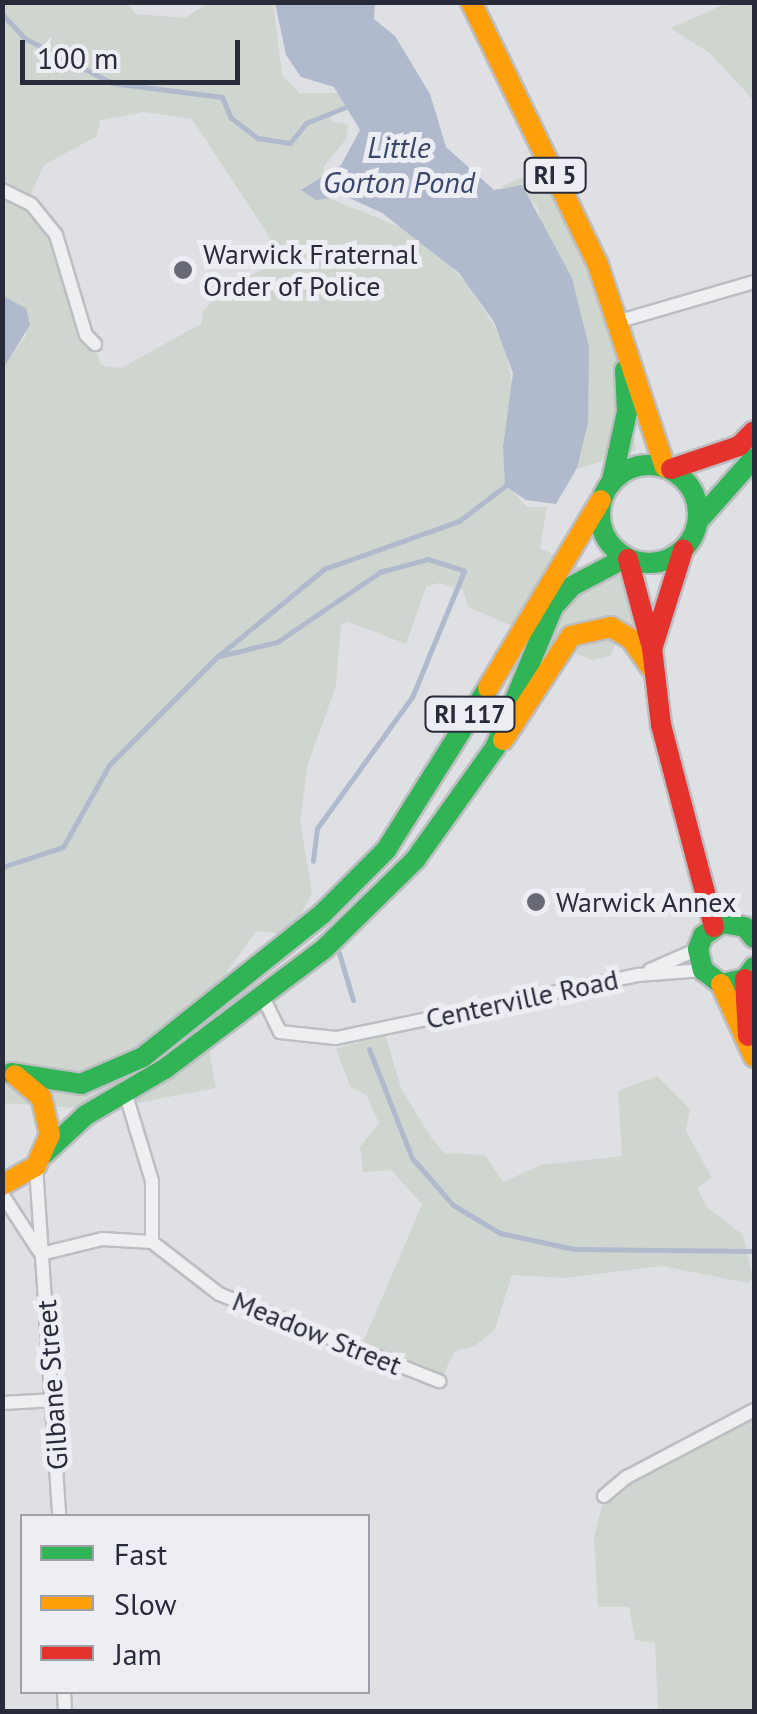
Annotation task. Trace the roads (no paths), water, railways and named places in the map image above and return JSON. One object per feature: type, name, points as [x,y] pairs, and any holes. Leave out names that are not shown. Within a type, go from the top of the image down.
[{"type":"main road","name":"RI 5","points":[[471,2],[598,264],[625,353],[668,468]]},
{"type":"main road","name":"RI 5","points":[[612,480],[627,412],[625,353]]},
{"type":"main road","points":[[754,431],[739,446],[668,468],[636,466],[612,480],[601,500],[603,533],[626,558],[652,648],[678,796],[708,887],[722,925],[754,938]]},
{"type":"main road","points":[[652,648],[683,550],[698,521],[754,458]]},
{"type":"main road","points":[[668,468],[692,491],[698,521]]},
{"type":"main road","name":"RI 117","points":[[7,1072],[81,1084],[128,1065],[219,1000],[322,914],[386,850],[432,782],[601,500]]},
{"type":"main road","name":"RI 117","points":[[40,1160],[62,1133],[325,948],[415,860],[495,748],[552,607],[572,586],[626,558],[647,564],[683,550]]},
{"type":"main road","points":[[495,748],[523,718],[571,636],[588,628],[611,627],[631,639],[654,671]]},
{"type":"main road","points":[[722,925],[700,960],[721,984],[751,1050]]},
{"type":"main road","points":[[721,984],[750,973],[751,1050]]},
{"type":"main road","points":[[2,1185],[40,1160],[49,1116],[28,1082],[7,1072]]},
{"type":"street","points":[[2,190],[31,204],[56,235],[86,336],[95,344]]},
{"type":"street","points":[[616,322],[754,282]]},
{"type":"street","name":"Centerville Road","points":[[638,975],[700,960]]},
{"type":"street","name":"Centerville Road","points":[[262,994],[280,1032],[336,1038],[700,960]]},
{"type":"street","points":[[41,1254],[102,1239],[152,1242],[152,1181],[125,1092]]},
{"type":"street","name":"Gilbane Street","points":[[40,1160],[41,1254],[56,1400],[60,1514]]},
{"type":"street","name":"Gilbane Street","points":[[2,1194],[41,1254]]},
{"type":"street","name":"Meadow Street","points":[[152,1242],[220,1294],[439,1382]]},
{"type":"street","points":[[2,1403],[56,1400]]},
{"type":"street","points":[[604,1496],[754,1410]]},
{"type":"water","name":"Little Gorton Pond","points":[[275,3],[375,3],[374,19],[395,36],[430,94],[446,147],[494,190],[522,185],[572,278],[589,347],[588,423],[577,468],[556,504],[526,500],[505,486],[503,447],[513,373],[494,322],[459,273],[382,213],[345,196],[316,200],[301,190],[341,165],[360,130],[334,87],[301,77],[286,55]]},
{"type":"water","points":[[3,296],[26,308],[30,325],[3,369]]},
{"type":"waterway","points":[[2,14],[24,38],[112,83],[222,97],[231,118],[258,138],[290,143],[306,123],[346,107]]},
{"type":"waterway","points":[[2,867],[63,847],[109,765],[217,657],[324,569],[459,521],[505,486]]},
{"type":"waterway","points":[[220,656],[277,642],[380,572],[428,559],[464,571],[412,697],[317,828],[313,861]]},
{"type":"waterway","points":[[339,953],[353,1000]]},
{"type":"waterway","points":[[369,1049],[412,1158],[453,1205],[500,1233],[574,1249],[754,1251]]},
{"type":"place","name":"Warwick Fraternal Order of Police","points":[[183,270]]},
{"type":"place","name":"Warwick Annex","points":[[536,902]]}]
